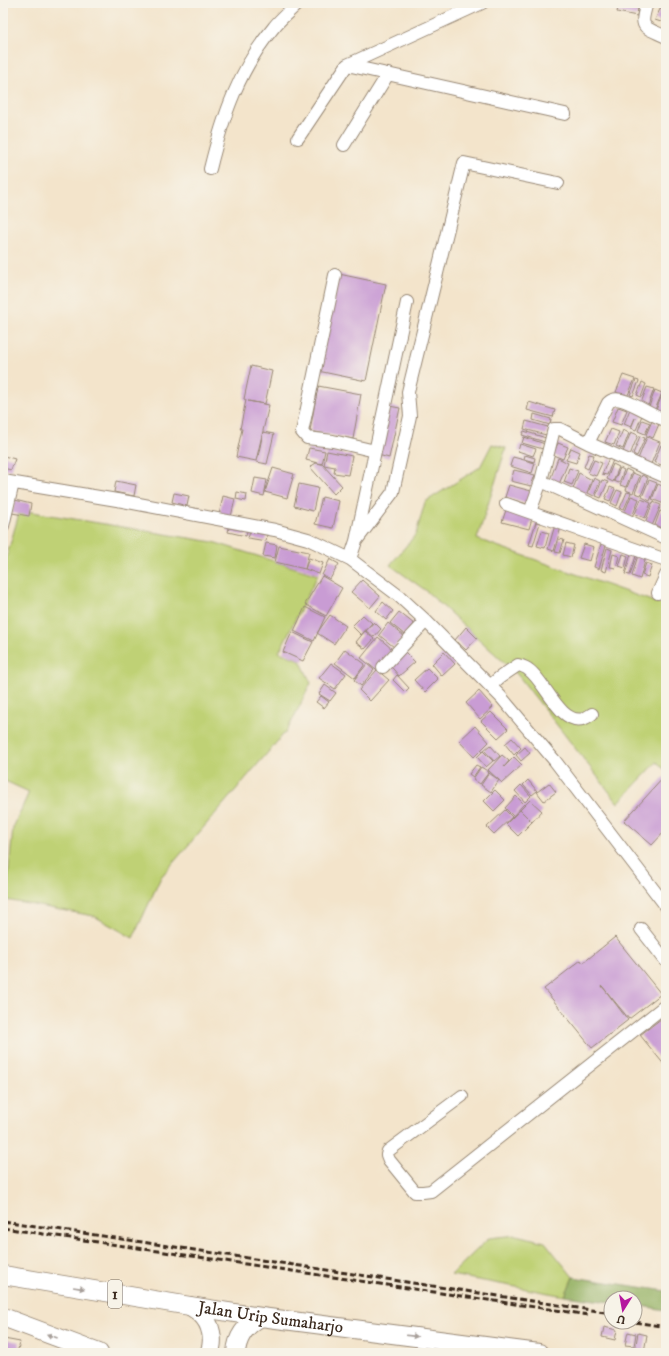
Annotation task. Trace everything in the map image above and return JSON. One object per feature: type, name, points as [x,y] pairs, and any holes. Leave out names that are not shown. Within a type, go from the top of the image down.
[{"type":"highway","name":"Jalan Urip Sumaharjo","points":[[3,1275],[261,1317],[539,1353]]},
{"type":"highway","points":[[190,1306],[201,1314],[209,1324],[212,1337],[209,1353]]},
{"type":"highway","points":[[3,1317],[99,1353]]},
{"type":"highway","points":[[236,1353],[241,1334],[249,1324],[261,1317]]},
{"type":"street","points":[[210,169],[218,133],[230,101],[250,60],[274,26],[298,3]]},
{"type":"street","points":[[298,138],[347,65],[482,3]]},
{"type":"street","points":[[647,3],[642,20],[644,25],[648,29],[666,37]]},
{"type":"street","points":[[347,65],[565,114]]},
{"type":"street","points":[[344,145],[388,74]]},
{"type":"street","points":[[356,541],[393,492],[410,416],[408,392],[464,163],[558,183]]},
{"type":"street","points":[[336,275],[302,432],[307,438],[375,451]]},
{"type":"street","points":[[350,559],[356,541],[407,302]]},
{"type":"street","points":[[588,443],[608,404],[613,400],[619,399],[666,420]]},
{"type":"street","points":[[530,512],[554,429],[560,429],[588,443],[666,477]]},
{"type":"street","points":[[540,481],[666,538]]},
{"type":"street","points":[[3,526],[8,482],[174,510],[275,530],[308,539],[340,553],[399,596],[426,621],[490,686],[555,762],[666,906]]},
{"type":"street","points":[[506,504],[666,560]]},
{"type":"street","points":[[658,593],[666,575]]},
{"type":"street","points":[[383,666],[426,621]]},
{"type":"street","points":[[490,686],[518,665],[530,670],[559,708],[568,717],[583,719],[592,714]]},
{"type":"street","points":[[641,929],[666,961]]},
{"type":"street","points":[[462,1096],[388,1151],[387,1155],[389,1160],[415,1192],[431,1190],[666,1005]]},
{"type":"green space","points":[[492,444],[506,448],[477,539],[666,606],[666,771],[657,762],[618,803],[517,674],[425,590],[390,565],[416,534],[425,502],[480,467]]},
{"type":"green space","points":[[20,510],[213,542],[318,575],[279,652],[300,660],[311,683],[288,729],[161,877],[133,938],[94,916],[6,900],[13,828],[29,792],[3,780],[3,569]]},
{"type":"green space","points":[[516,1235],[545,1242],[573,1277],[565,1296],[451,1275],[489,1238]]},
{"type":"green space","points":[[573,1277],[666,1291],[666,1310],[643,1306],[643,1290],[603,1290],[603,1301],[565,1296]]},
{"type":"building","points":[[626,3],[640,3],[639,8],[625,5]]},
{"type":"building","points":[[619,5],[638,8],[637,16],[617,12]]},
{"type":"building","points":[[661,7],[666,9],[661,22],[655,20]]},
{"type":"building","points":[[339,274],[386,284],[366,381],[318,371]]},
{"type":"building","points":[[251,366],[272,371],[265,404],[248,401],[269,405],[256,461],[236,457],[246,400],[244,399]]},
{"type":"building","points":[[623,375],[635,379],[627,397],[616,392]]},
{"type":"building","points":[[636,380],[639,381],[633,396],[630,395]]},
{"type":"building","points":[[642,382],[646,384],[641,397],[637,395]]},
{"type":"building","points":[[318,386],[361,394],[353,439],[310,431]]},
{"type":"building","points":[[647,387],[654,389],[648,406],[641,403]]},
{"type":"building","points":[[655,390],[662,393],[655,410],[649,407]]},
{"type":"building","points":[[664,390],[666,390],[666,410],[664,414],[656,410]]},
{"type":"building","points":[[529,402],[555,410],[553,417],[527,410]]},
{"type":"building","points":[[389,406],[400,408],[389,458],[378,455]]},
{"type":"building","points":[[618,407],[627,410],[621,425],[612,422]]},
{"type":"building","points":[[630,409],[643,413],[636,430],[631,428],[635,418],[631,427],[624,424]]},
{"type":"building","points":[[534,414],[551,419],[550,425],[533,420]]},
{"type":"building","points":[[642,420],[650,423],[645,434],[638,431]]},
{"type":"building","points":[[526,421],[548,427],[546,435],[524,429]]},
{"type":"building","points":[[652,421],[659,424],[653,438],[646,435]]},
{"type":"building","points":[[611,429],[619,432],[614,445],[605,442]]},
{"type":"building","points":[[623,430],[629,433],[623,449],[616,446]]},
{"type":"building","points":[[524,431],[546,438],[545,442],[522,435]]},
{"type":"building","points":[[263,432],[274,434],[267,464],[257,462]]},
{"type":"building","points":[[631,432],[638,435],[630,455],[623,452]]},
{"type":"building","points":[[640,436],[645,438],[637,456],[633,454]]},
{"type":"building","points":[[524,437],[545,444],[543,449],[522,443]]},
{"type":"building","points":[[647,437],[660,442],[651,464],[638,459]]},
{"type":"building","points":[[558,443],[568,447],[563,459],[553,455]]},
{"type":"building","points":[[520,444],[536,449],[533,456],[518,451]]},
{"type":"building","points":[[661,445],[666,447],[666,467],[654,462]]},
{"type":"building","points":[[309,448],[325,451],[322,464],[306,460]]},
{"type":"building","points":[[571,448],[580,452],[576,463],[566,460]]},
{"type":"building","points":[[327,451],[352,456],[348,475],[334,473],[335,467],[324,465]]},
{"type":"building","points":[[589,454],[594,455],[588,469],[584,467]]},
{"type":"building","points":[[525,455],[535,458],[534,462],[524,459]]},
{"type":"building","points":[[4,456],[15,459],[11,470],[3,468]]},
{"type":"building","points":[[513,457],[535,463],[532,473],[510,466]]},
{"type":"building","points":[[558,458],[568,463],[559,484],[550,480]]},
{"type":"building","points":[[609,458],[613,460],[607,475],[602,474]]},
{"type":"building","points":[[594,460],[602,463],[596,476],[588,473]]},
{"type":"building","points":[[316,463],[322,464],[342,486],[334,494],[310,467]]},
{"type":"building","points":[[613,464],[619,467],[613,482],[607,479]]},
{"type":"building","points":[[273,468],[294,474],[287,498],[265,492]]},
{"type":"building","points":[[569,468],[578,471],[572,485],[564,482]]},
{"type":"building","points":[[620,468],[624,470],[619,483],[614,481]]},
{"type":"building","points":[[626,469],[632,472],[626,487],[620,485]]},
{"type":"building","points":[[514,470],[535,475],[531,486],[511,481]]},
{"type":"building","points":[[579,473],[592,480],[586,495],[573,489]]},
{"type":"building","points":[[633,473],[640,476],[633,493],[626,490]]},
{"type":"building","points":[[642,475],[648,478],[641,495],[635,493]]},
{"type":"building","points":[[255,478],[267,480],[264,496],[252,493]]},
{"type":"building","points":[[594,478],[600,481],[594,496],[588,493]]},
{"type":"building","points":[[602,480],[608,482],[601,498],[596,496]]},
{"type":"building","points":[[649,480],[657,483],[650,501],[642,497]]},
{"type":"building","points":[[116,481],[136,485],[134,496],[114,492]]},
{"type":"building","points":[[299,484],[318,488],[313,511],[294,506]]},
{"type":"building","points":[[658,484],[666,488],[666,499],[664,504],[652,499]]},
{"type":"building","points":[[509,485],[531,491],[527,504],[505,497]]},
{"type":"building","points":[[610,487],[615,489],[610,501],[605,499]]},
{"type":"building","points":[[617,490],[622,492],[617,506],[611,503]]},
{"type":"building","points":[[237,492],[247,494],[246,501],[236,499]]},
{"type":"building","points":[[627,492],[631,493],[624,509],[620,508]]},
{"type":"building","points":[[174,493],[189,496],[187,506],[172,502]]},
{"type":"building","points":[[223,496],[235,499],[231,517],[219,515]]},
{"type":"building","points":[[631,496],[639,499],[632,517],[624,514]]},
{"type":"building","points":[[322,497],[339,501],[333,528],[315,524]]},
{"type":"building","points":[[641,499],[651,503],[645,518],[635,514]]},
{"type":"building","points":[[15,500],[31,504],[29,516],[12,513]]},
{"type":"building","points":[[653,502],[661,505],[652,526],[645,523]]},
{"type":"building","points":[[506,510],[532,518],[529,529],[502,522]]},
{"type":"building","points":[[660,511],[666,513],[666,520],[663,529],[655,525]]},
{"type":"building","points":[[536,522],[540,523],[533,546],[529,545]]},
{"type":"building","points":[[555,525],[561,527],[554,551],[548,549]]},
{"type":"building","points":[[229,528],[247,531],[246,536],[228,532]]},
{"type":"building","points":[[542,531],[549,533],[545,548],[537,546]]},
{"type":"building","points":[[250,532],[267,535],[266,541],[248,538]]},
{"type":"building","points":[[559,539],[564,540],[560,553],[555,552]]},
{"type":"building","points":[[266,543],[277,545],[275,558],[263,556]]},
{"type":"building","points":[[566,543],[574,545],[571,557],[563,555]]},
{"type":"building","points":[[584,544],[594,547],[590,561],[579,558]]},
{"type":"building","points":[[601,544],[606,545],[599,569],[594,567]]},
{"type":"building","points":[[279,546],[309,552],[305,569],[275,562]]},
{"type":"building","points":[[607,548],[612,550],[606,572],[601,570]]},
{"type":"building","points":[[613,554],[619,556],[616,568],[610,567]]},
{"type":"building","points":[[623,554],[628,556],[625,568],[619,566]]},
{"type":"building","points":[[631,554],[636,556],[630,575],[625,574]]},
{"type":"building","points":[[638,555],[646,557],[640,579],[632,576]]},
{"type":"building","points":[[309,558],[323,563],[319,574],[305,569]]},
{"type":"building","points":[[330,559],[339,564],[330,579],[322,575]]},
{"type":"building","points":[[646,563],[652,565],[648,577],[642,575]]},
{"type":"building","points":[[322,576],[342,588],[326,616],[305,604]]},
{"type":"building","points":[[362,580],[380,596],[370,608],[351,592]]},
{"type":"building","points":[[383,602],[393,611],[386,620],[376,611]]},
{"type":"building","points":[[305,607],[325,617],[314,641],[294,631]]},
{"type":"building","points":[[399,612],[414,624],[405,635],[390,623]]},
{"type":"building","points":[[330,615],[346,626],[334,644],[317,633]]},
{"type":"building","points":[[363,615],[372,623],[361,635],[352,626]]},
{"type":"building","points":[[374,622],[381,629],[374,637],[366,631]]},
{"type":"building","points":[[388,623],[404,636],[394,647],[379,635]]},
{"type":"building","points":[[466,627],[477,638],[466,650],[455,640]]},
{"type":"building","points":[[365,631],[374,639],[365,649],[356,642]]},
{"type":"building","points":[[292,632],[313,642],[303,661],[283,652]]},
{"type":"building","points":[[378,637],[392,649],[376,670],[361,658]]},
{"type":"building","points":[[345,649],[365,664],[355,678],[335,663]]},
{"type":"building","points":[[403,650],[415,662],[399,676],[388,663]]},
{"type":"building","points":[[444,652],[455,664],[442,676],[432,664]]},
{"type":"building","points":[[331,663],[346,674],[335,689],[319,678]]},
{"type":"building","points":[[367,664],[374,670],[361,686],[354,680]]},
{"type":"building","points":[[427,668],[438,679],[425,692],[414,680]]},
{"type":"building","points":[[377,670],[389,680],[370,701],[359,690]]},
{"type":"building","points":[[397,675],[409,688],[405,692],[393,680]]},
{"type":"building","points":[[325,685],[336,693],[330,701],[319,694]]},
{"type":"building","points":[[479,691],[493,707],[480,719],[466,703]]},
{"type":"building","points":[[321,696],[329,702],[324,708],[316,702]]},
{"type":"building","points":[[491,712],[508,729],[498,738],[481,721]]},
{"type":"building","points":[[475,726],[489,742],[474,757],[459,741]]},
{"type":"building","points":[[512,738],[521,748],[514,755],[505,744]]},
{"type":"building","points":[[490,745],[500,756],[494,761],[484,750]]},
{"type":"building","points":[[525,747],[530,753],[521,761],[516,755]]},
{"type":"building","points":[[483,751],[493,761],[486,767],[477,757]]},
{"type":"building","points":[[502,755],[509,761],[504,767],[514,757],[522,765],[502,783],[488,770]]},
{"type":"building","points":[[476,765],[480,767],[473,777],[469,774]]},
{"type":"building","points":[[481,767],[489,772],[480,784],[473,779]]},
{"type":"building","points":[[489,773],[499,780],[491,792],[481,785]]},
{"type":"building","points":[[664,777],[666,778],[666,830],[652,845],[624,821]]},
{"type":"building","points":[[528,780],[537,791],[532,795],[523,785]]},
{"type":"building","points":[[549,783],[556,792],[544,801],[537,792]]},
{"type":"building","points":[[521,785],[531,796],[525,802],[515,791]]},
{"type":"building","points":[[495,790],[505,800],[494,811],[484,801]]},
{"type":"building","points":[[516,796],[524,804],[513,816],[505,808]]},
{"type":"building","points":[[530,800],[542,811],[532,822],[520,810]]},
{"type":"building","points":[[505,810],[512,817],[494,834],[487,827]]},
{"type":"building","points":[[520,810],[532,822],[518,836],[506,824]]},
{"type":"building","points":[[615,937],[661,994],[629,1019],[602,986],[628,1020],[592,1048],[544,989],[581,960],[583,963]]},
{"type":"building","points":[[666,1015],[666,1067],[640,1035]]},
{"type":"building","points":[[603,1330],[617,1330],[615,1340],[602,1337]]},
{"type":"building","points":[[628,1332],[636,1334],[634,1346],[625,1345]]},
{"type":"building","points":[[638,1333],[647,1335],[644,1352],[635,1350]]},
{"type":"building","points":[[4,1339],[20,1342],[17,1353],[3,1353]]},
{"type":"railway","points":[[3,1221],[603,1312]]},
{"type":"railway","points":[[3,1228],[589,1315]]},
{"type":"railway","points":[[643,1323],[666,1327]]}]
